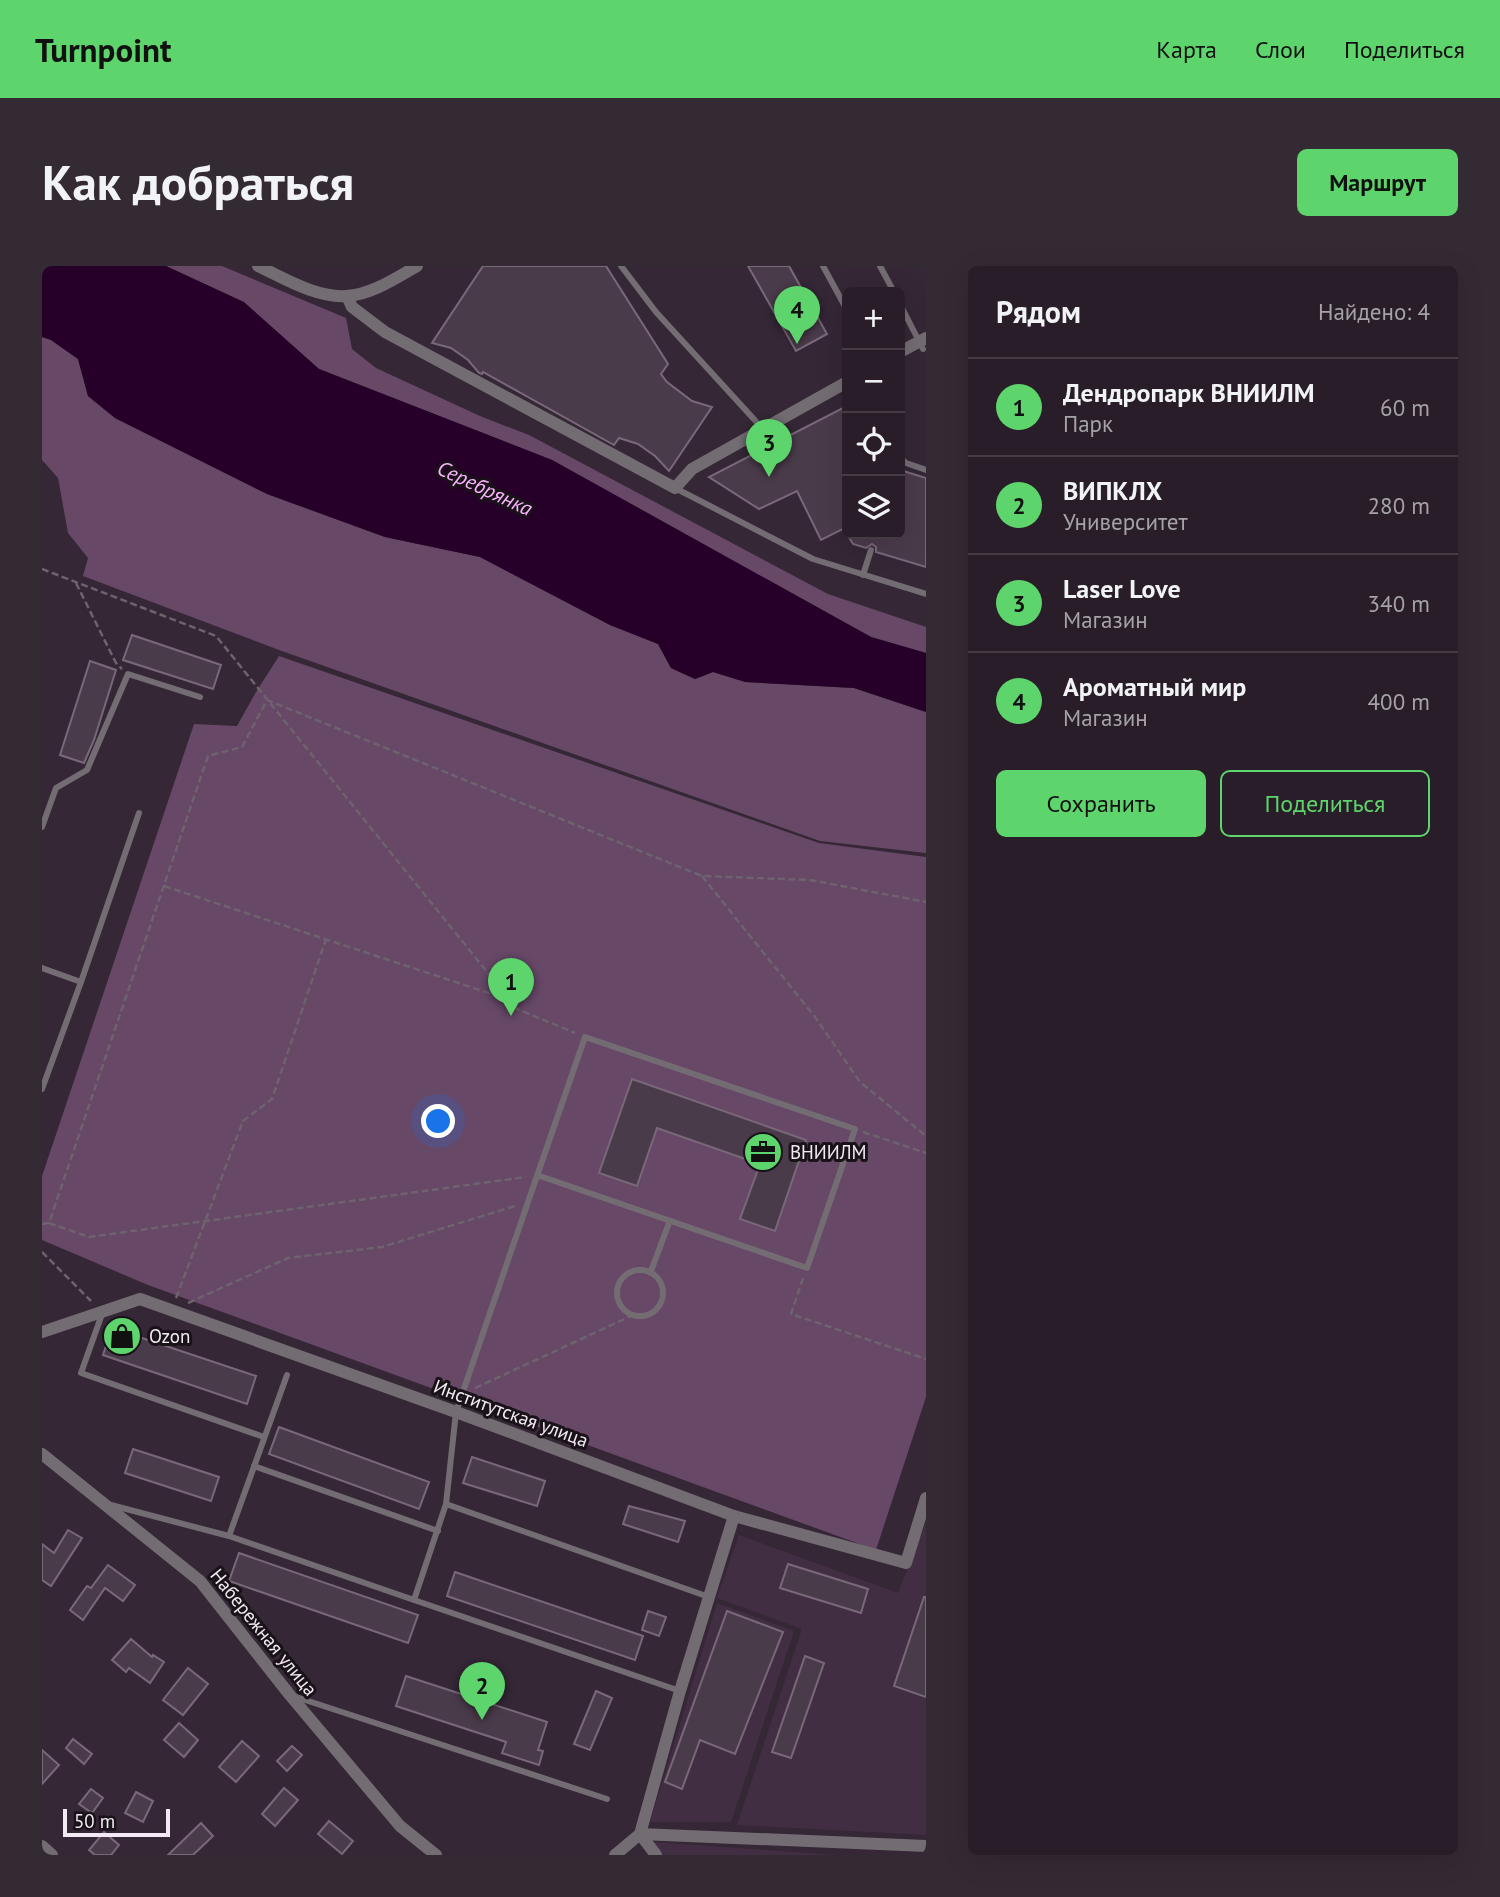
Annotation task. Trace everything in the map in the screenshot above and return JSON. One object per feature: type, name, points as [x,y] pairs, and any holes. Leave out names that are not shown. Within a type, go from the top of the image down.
[{"type":"street","points":[[258,266],[327,295],[347,296],[383,285],[417,266]]},
{"type":"street","points":[[347,296],[352,307],[385,332],[675,488],[692,469],[842,385]]},
{"type":"street","points":[[905,350],[922,343]]},
{"type":"street","name":"Институтская улица","points":[[42,1332],[141,1299],[456,1412],[734,1516],[906,1563],[926,1498]]},
{"type":"street","name":"Набережная улица","points":[[42,1454],[200,1581],[289,1694],[400,1826],[436,1855]]},
{"type":"street","points":[[615,1855],[640,1834],[680,1691],[734,1516]]},
{"type":"street","points":[[640,1834],[926,1846]]},
{"type":"street","points":[[640,1834],[656,1855]]},
{"type":"street","points":[[42,1846],[52,1855]]},
{"type":"lane","points":[[621,266],[656,313],[763,429]]},
{"type":"lane","points":[[823,266],[842,301]]},
{"type":"lane","points":[[880,266],[891,287]]},
{"type":"lane","points":[[905,313],[922,343]]},
{"type":"lane","points":[[905,462],[926,470]]},
{"type":"lane","points":[[675,488],[813,559],[926,594]]},
{"type":"lane","points":[[863,575],[871,550]]},
{"type":"lane","points":[[42,827],[56,788],[87,769],[128,674],[200,697]]},
{"type":"lane","points":[[42,1089],[139,813]]},
{"type":"lane","points":[[42,968],[81,982]]},
{"type":"lane","points":[[414,1600],[446,1504],[456,1412],[537,1175],[585,1037],[855,1129],[807,1268],[669,1223],[537,1175]]},
{"type":"lane","points":[[650,1271],[669,1223]]},
{"type":"lane","points":[[632,1271],[650,1271],[663,1285],[663,1303],[649,1316],[631,1316],[618,1302],[618,1283],[632,1271]]},
{"type":"lane","points":[[103,1313],[81,1373],[264,1437]]},
{"type":"lane","points":[[229,1536],[287,1375]]},
{"type":"lane","points":[[254,1466],[438,1531]]},
{"type":"lane","points":[[106,1503],[229,1536],[680,1691]]},
{"type":"lane","points":[[446,1504],[709,1597]]},
{"type":"lane","points":[[289,1694],[607,1799]]},
{"type":"path","points":[[42,569],[216,636],[517,1009],[585,1037]]},
{"type":"path","points":[[76,583],[116,663],[128,674]]},
{"type":"path","points":[[267,700],[702,876],[810,880],[926,902]]},
{"type":"path","points":[[49,1223],[208,756],[242,747],[267,700]]},
{"type":"path","points":[[702,876],[816,1017],[860,1082],[926,1136]]},
{"type":"path","points":[[164,886],[510,1000]]},
{"type":"path","points":[[171,1310],[243,1121],[272,1099],[326,939]]},
{"type":"path","points":[[855,1129],[926,1153]]},
{"type":"path","points":[[42,1224],[49,1223],[89,1237],[537,1175]]},
{"type":"path","points":[[171,1310],[288,1258],[382,1247],[528,1202]]},
{"type":"path","points":[[42,1252],[103,1313]]},
{"type":"path","points":[[807,1268],[791,1314],[926,1359]]},
{"type":"path","points":[[462,1394],[631,1316]]},
{"type":"shaded area","points":[[166,266],[222,266],[346,318],[352,349],[376,368],[480,416],[529,435],[828,594],[926,627],[926,653],[871,637],[552,460],[319,369],[244,303]]},
{"type":"shaded area","points":[[42,337],[51,340],[78,359],[88,396],[115,418],[267,494],[385,537],[480,557],[610,625],[658,644],[671,668],[695,679],[713,672],[746,682],[854,688],[926,712],[926,853],[820,841],[279,650],[83,576],[88,558],[68,533],[58,478],[42,460]]},
{"type":"shaded area","points":[[279,656],[819,843],[926,857],[926,1397],[876,1550],[148,1285],[42,1240],[42,1176],[194,724],[237,726]]},
{"type":"shaded area","points":[[926,1522],[926,1835],[737,1825],[802,1629],[717,1598],[739,1535],[898,1593]]},
{"type":"shaded area","points":[[717,1603],[794,1631],[731,1822],[650,1822]]},
{"type":"shaded area","points":[[638,1841],[838,1855],[654,1855]]},
{"type":"water","name":"Серебрянка","points":[[42,266],[166,266],[244,302],[319,369],[552,460],[871,637],[926,653],[926,712],[854,688],[745,682],[713,672],[695,679],[671,668],[658,644],[610,625],[480,557],[385,537],[267,494],[115,418],[88,396],[78,359],[51,340],[42,337]]},
{"type":"building","points":[[483,266],[606,266],[668,364],[661,374],[667,382],[692,401],[712,407],[669,471],[655,456],[638,444],[619,438],[614,445],[483,372],[479,373],[468,360],[451,348],[432,343]]},
{"type":"building","points":[[748,266],[789,266],[827,334],[796,351]]},
{"type":"building","points":[[842,409],[842,530],[821,540],[797,491],[759,509],[709,477]]},
{"type":"building","points":[[905,472],[926,478],[926,567],[876,552],[876,547],[872,544],[866,548],[853,544],[850,539],[905,539]]},
{"type":"building","points":[[132,635],[221,665],[213,689],[123,660]]},
{"type":"building","points":[[90,661],[116,670],[84,763],[60,755]]},
{"type":"building","name":"ВНИИЛМ","points":[[632,1079],[806,1140],[775,1231],[740,1219],[760,1164],[657,1128],[637,1186],[599,1173]]},
{"type":"building","points":[[112,1328],[256,1376],[247,1404],[103,1355]]},
{"type":"building","points":[[279,1427],[429,1482],[419,1509],[269,1454]]},
{"type":"building","points":[[133,1449],[219,1477],[211,1501],[125,1473]]},
{"type":"building","points":[[472,1457],[545,1481],[537,1506],[463,1483]]},
{"type":"building","points":[[629,1506],[685,1521],[678,1542],[623,1524]]},
{"type":"building","points":[[68,1530],[82,1538],[51,1586],[42,1580],[42,1544],[54,1553]]},
{"type":"building","points":[[239,1553],[418,1615],[408,1643],[229,1581]]},
{"type":"building","points":[[788,1564],[868,1589],[861,1613],[780,1588]]},
{"type":"building","points":[[108,1565],[135,1585],[123,1601],[105,1588],[83,1620],[70,1610],[87,1586],[91,1588]]},
{"type":"building","points":[[455,1572],[643,1636],[635,1660],[447,1596]]},
{"type":"building","points":[[926,1597],[926,1697],[894,1686]]},
{"type":"building","points":[[648,1611],[666,1617],[659,1636],[642,1630]]},
{"type":"building","points":[[727,1611],[783,1632],[735,1754],[700,1740],[682,1789],[665,1782]]},
{"type":"building","points":[[131,1639],[152,1657],[153,1655],[164,1662],[150,1683],[129,1668],[126,1672],[112,1660]]},
{"type":"building","points":[[805,1656],[824,1663],[791,1758],[772,1752]]},
{"type":"building","points":[[188,1668],[208,1684],[183,1715],[163,1700]]},
{"type":"building","points":[[406,1676],[547,1722],[538,1750],[543,1751],[539,1765],[502,1753],[506,1742],[396,1706]]},
{"type":"building","points":[[596,1691],[612,1698],[590,1750],[574,1744]]},
{"type":"building","points":[[179,1723],[198,1740],[184,1757],[164,1740]]},
{"type":"building","points":[[73,1739],[92,1754],[84,1764],[66,1748]]},
{"type":"building","points":[[242,1741],[259,1756],[236,1782],[219,1767]]},
{"type":"building","points":[[292,1746],[302,1755],[287,1771],[277,1761]]},
{"type":"building","points":[[42,1750],[59,1765],[42,1784]]},
{"type":"building","points":[[284,1788],[298,1800],[275,1826],[262,1814]]},
{"type":"building","points":[[91,1789],[103,1798],[92,1813],[79,1804]]},
{"type":"building","points":[[136,1792],[153,1801],[143,1822],[125,1813]]},
{"type":"building","points":[[329,1821],[353,1841],[342,1854],[318,1834]]},
{"type":"building","points":[[201,1823],[213,1836],[193,1855],[168,1855]]},
{"type":"building","points":[[104,1832],[119,1845],[111,1855],[95,1855],[89,1850]]},
{"type":"place","name":"Ароматный мир","points":[[797,344]]},
{"type":"place","name":"Laser Love","points":[[769,477]]},
{"type":"place","name":"Дендропарк ВНИИЛМ","points":[[511,1016]]},
{"type":"place","name":"ВНИИЛМ","points":[[763,1152]]},
{"type":"place","name":"Ozon","points":[[122,1336]]},
{"type":"place","name":"ВИПКЛХ","points":[[482,1720]]}]
